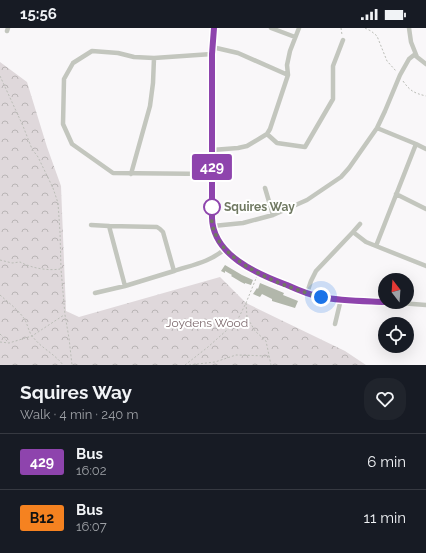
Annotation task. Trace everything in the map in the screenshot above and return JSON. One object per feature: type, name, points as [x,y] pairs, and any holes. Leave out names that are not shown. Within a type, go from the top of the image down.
[{"type":"street","points":[[214,28],[212,47],[212,218],[215,235],[224,249],[243,264],[258,273],[307,293],[321,297],[378,301]]},
{"type":"street","points":[[270,28],[295,37]]},
{"type":"street","points":[[212,150],[247,146],[267,134],[288,75],[286,65],[299,28]]},
{"type":"street","points":[[409,28],[411,42],[417,57],[426,64]]},
{"type":"street","points":[[267,134],[277,143],[306,147],[333,100],[333,66],[343,40]]},
{"type":"street","points":[[212,47],[238,53],[288,75]]},
{"type":"street","points":[[212,54],[154,58],[134,57],[118,53],[92,51],[73,63],[64,78],[63,124],[72,144],[113,173],[212,174]]},
{"type":"street","points":[[213,226],[243,223],[273,215],[307,200],[341,177],[377,128],[399,76],[409,59],[414,55],[417,57]]},
{"type":"street","points":[[131,174],[150,106],[154,58]]},
{"type":"street","points":[[377,128],[426,149]]},
{"type":"street","points":[[376,246],[416,144]]},
{"type":"street","points":[[265,188],[273,215]]},
{"type":"street","points":[[396,194],[426,209]]},
{"type":"street","points":[[307,293],[311,280],[316,271],[360,224]]},
{"type":"street","points":[[91,225],[156,227],[160,229],[164,236],[174,271]]},
{"type":"street","points":[[109,226],[125,286]]},
{"type":"street","points":[[353,232],[366,242],[426,266]]},
{"type":"street","points":[[95,293],[125,286],[206,261],[216,256],[224,249]]},
{"type":"street","points":[[335,324],[341,299]]},
{"type":"street","points":[[414,303],[426,304]]},
{"type":"path","points":[[341,28],[343,40]]},
{"type":"path","points":[[365,28],[377,36],[387,61],[409,89],[420,95],[426,96]]},
{"type":"path","points":[[0,76],[32,149],[38,157],[53,188],[58,203],[60,216],[60,269],[72,365]]},
{"type":"path","points":[[0,260],[12,263],[20,262],[28,266],[54,270],[60,269]]},
{"type":"path","points":[[185,365],[237,321],[258,273]]},
{"type":"path","points":[[0,295],[23,316],[32,336],[42,347],[64,365]]},
{"type":"path","points":[[246,303],[247,317],[255,331],[266,341],[271,365]]},
{"type":"path","points":[[0,342],[9,343],[32,336],[65,315]]},
{"type":"path","points":[[0,334],[9,343]]},
{"type":"path","points":[[189,365],[215,362],[236,355],[269,356]]},
{"type":"green space","name":"Joydens Wood","points":[[0,62],[27,82],[61,186],[66,311],[79,317],[220,277],[246,303],[345,351],[366,365],[0,365]]},
{"type":"building","points":[[225,265],[253,280],[251,285],[241,282],[225,271],[225,273],[221,271]]},
{"type":"building","points":[[260,283],[284,293],[283,295],[298,301],[295,308],[272,301],[272,299],[262,294],[260,297],[253,294],[257,288],[258,289]]},
{"type":"bus line","name":"429","points":[[214,28],[212,54],[212,222],[217,239],[224,249],[249,269],[307,293],[331,299],[378,302]]},
{"type":"place","name":"Squires Way","points":[[212,207]]},
{"type":"route","points":[[212,207],[212,222],[215,235],[224,249],[249,269],[259,274],[321,297]]}]
